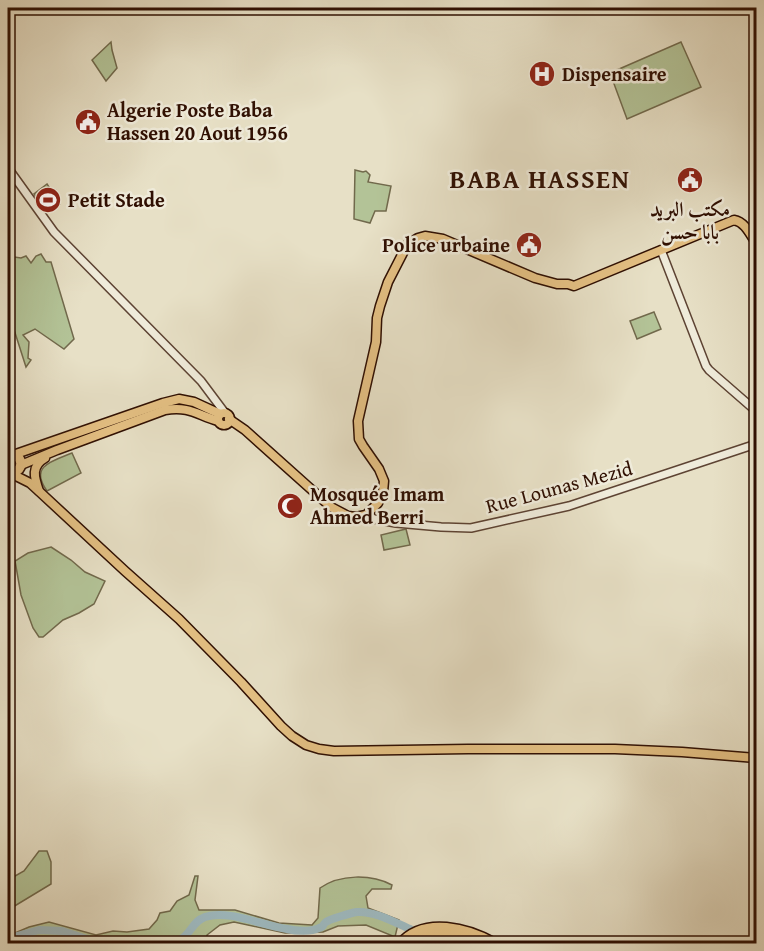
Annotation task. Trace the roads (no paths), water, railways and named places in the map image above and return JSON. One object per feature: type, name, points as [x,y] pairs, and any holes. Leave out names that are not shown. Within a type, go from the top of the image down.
[{"type":"highway","points":[[10,455],[19,459],[14,470]]},
{"type":"highway","points":[[400,944],[416,930],[441,927],[469,932],[496,944]]},
{"type":"highway","points":[[410,944],[424,937],[445,935],[481,944]]},
{"type":"main road","points":[[10,455],[179,399],[194,402],[245,430],[331,507],[348,516],[366,515],[381,499],[384,481],[379,469],[359,439],[358,421],[376,342],[380,306],[388,282],[407,245],[413,240],[425,236],[443,239],[535,278],[574,286],[734,220],[745,226],[756,243]]},
{"type":"main road","points":[[224,418],[178,408],[172,409],[57,450],[14,470],[179,619],[281,726],[306,745],[334,751],[468,748],[615,749],[756,758]]},
{"type":"main road","points":[[39,491],[34,479],[34,469],[39,461],[57,450]]},
{"type":"street","points":[[8,168],[54,232],[201,381],[224,418]]},
{"type":"street","points":[[661,250],[695,340],[709,370],[756,411]]},
{"type":"street","name":"Rue Lounas Mezid","points":[[366,515],[374,519],[396,523],[471,528],[569,506],[756,444]]},
{"type":"waterway","points":[[174,944],[185,936],[198,921],[214,915],[235,916],[303,931],[321,927],[326,922],[341,916],[364,912],[410,929]]},
{"type":"waterway","points":[[8,943],[17,936],[39,930],[62,931],[90,940],[119,944]]},
{"type":"waterway","points":[[429,938],[448,944]]},
{"type":"place","name":"Dispensaire","points":[[542,74]]},
{"type":"place","name":"Algerie Poste Baba Hassen 20 Aout 1956","points":[[88,122]]},
{"type":"place","name":"مكتب البريد بابا حسن","points":[[690,180]]},
{"type":"place","name":"Petit Stade","points":[[48,200]]},
{"type":"place","name":"Police urbaine","points":[[529,245]]},
{"type":"place","name":"Mosquée Imam Ahmed Berri","points":[[290,506]]},
{"type":"district","name":"BABA HASSEN","points":[[540,179]]}]
